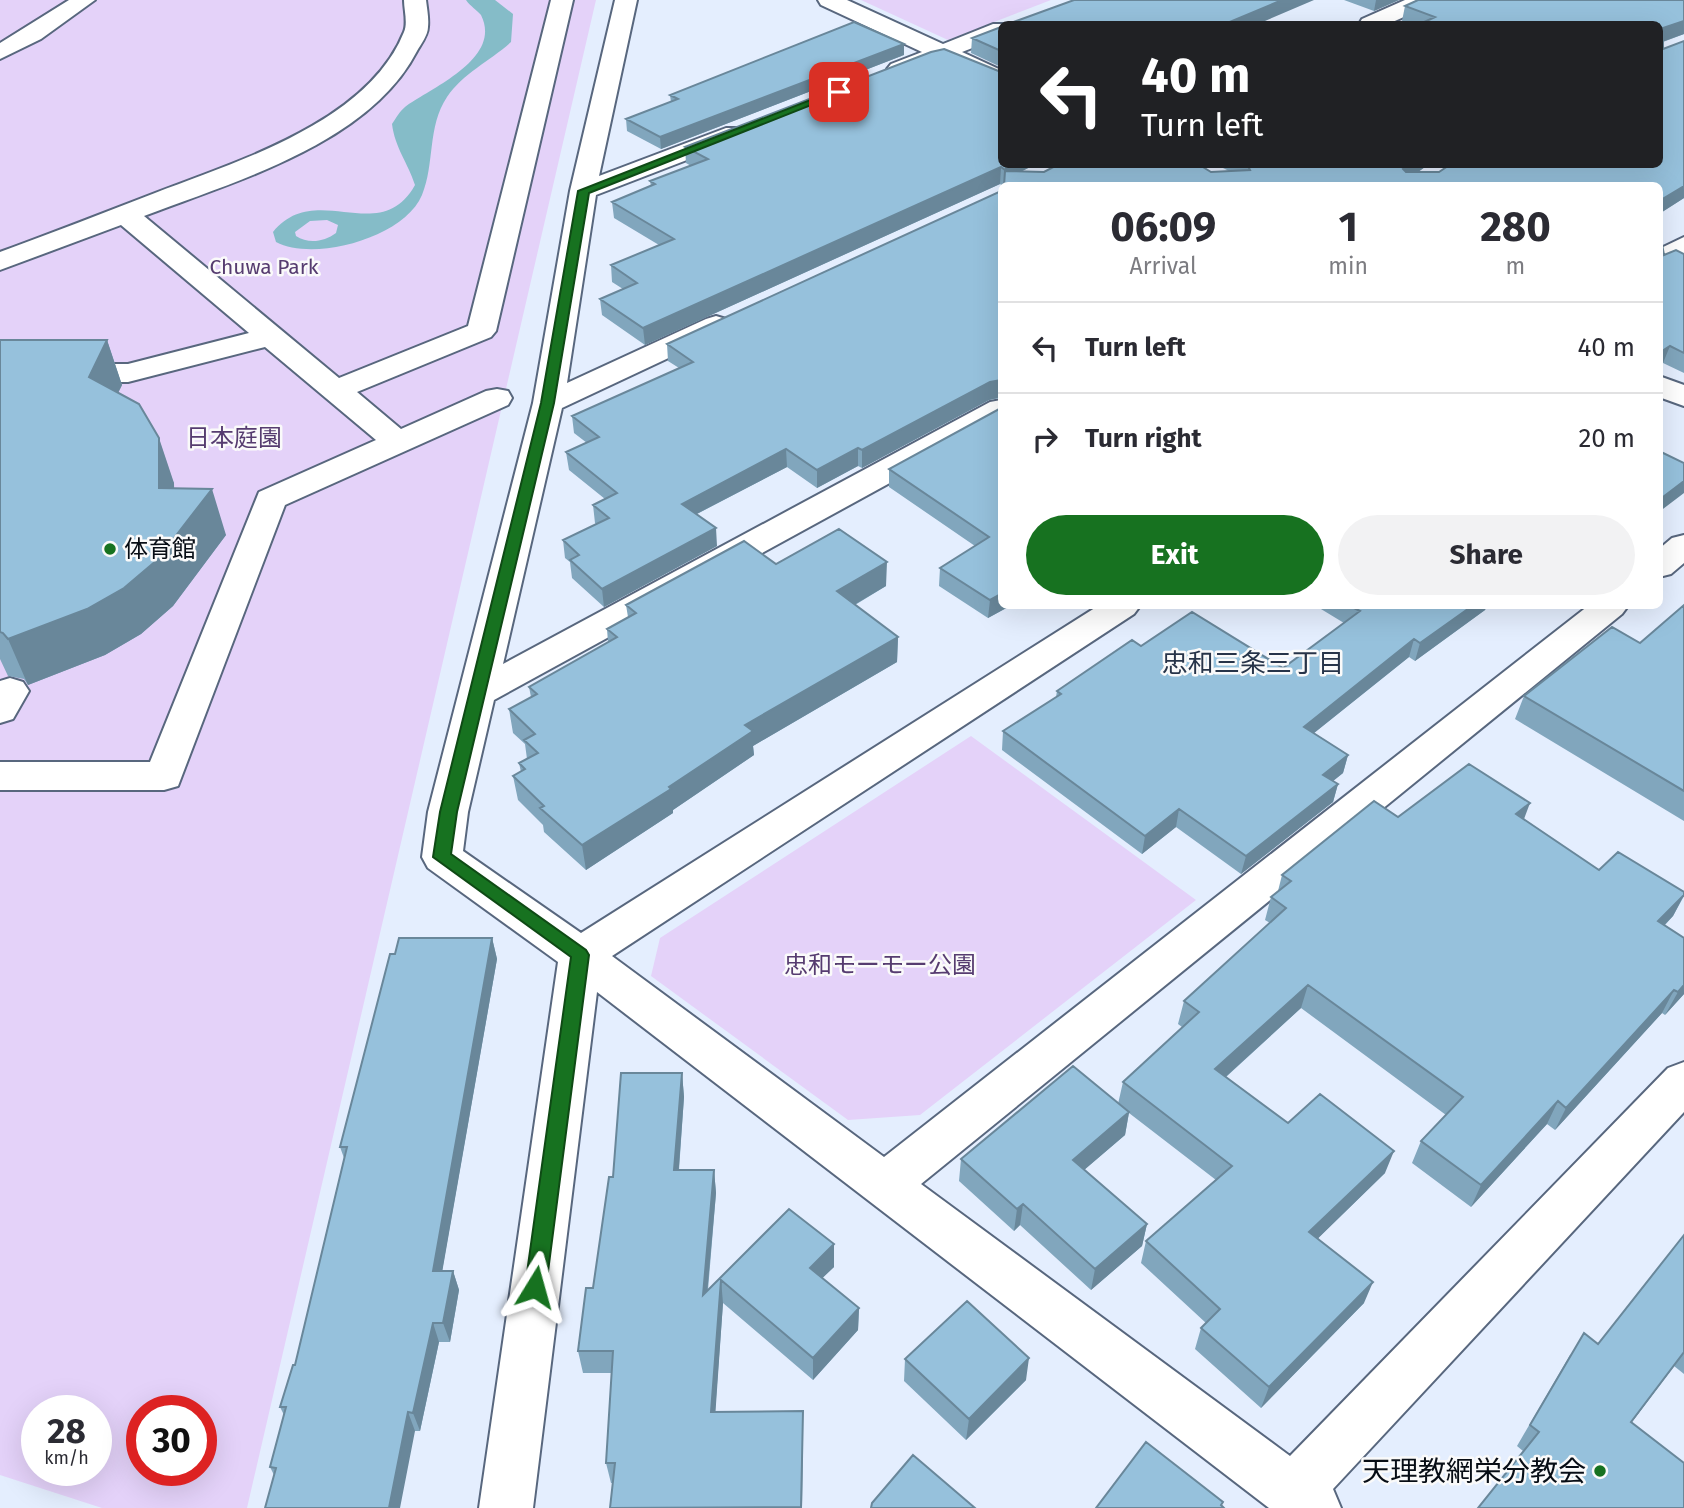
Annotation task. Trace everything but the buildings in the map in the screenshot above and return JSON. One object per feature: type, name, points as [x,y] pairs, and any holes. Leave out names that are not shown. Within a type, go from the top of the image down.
[{"type":"street","points":[[0,52],[84,0]]},
{"type":"street","points":[[0,262],[242,169],[323,131],[371,95],[400,61],[417,29],[415,0]]},
{"type":"street","points":[[336,390],[481,331],[562,0]]},
{"type":"street","points":[[626,0],[583,191],[548,403],[448,812],[442,857],[580,955],[1304,1500],[1684,1081]]},
{"type":"street","points":[[829,0],[998,78]]},
{"type":"street","points":[[1377,21],[1423,0]]},
{"type":"street","points":[[878,77],[998,30]]},
{"type":"street","points":[[583,191],[763,122]]},
{"type":"street","points":[[125,214],[397,442]]},
{"type":"street","points":[[0,244],[40,228],[57,240]]},
{"type":"street","points":[[1663,259],[1684,246]]},
{"type":"street","points":[[548,403],[736,316]]},
{"type":"street","points":[[0,373],[128,373],[271,336]]},
{"type":"street","points":[[1663,387],[1684,397]]},
{"type":"street","points":[[0,776],[164,776],[271,499],[497,398]]},
{"type":"street","points":[[476,694],[998,411]]},
{"type":"street","points":[[1663,563],[1684,546]]},
{"type":"street","points":[[506,1508],[580,955],[1117,609]]},
{"type":"street","points":[[884,1185],[1606,609]]},
{"type":"green space","name":"Chuwa Park","points":[[0,0],[596,0],[247,1508],[102,1508],[34,1486],[112,1486],[112,1395],[21,1395],[21,1482],[0,1475]]},
{"type":"green space","points":[[861,0],[1051,0],[948,40]]},
{"type":"green space","name":"忠和モーモー公園","points":[[971,736],[1196,900],[920,1115],[848,1120],[651,976],[660,938]]},
{"type":"water","points":[[466,0],[495,0],[513,14],[511,42],[469,74],[447,97],[436,121],[426,183],[412,210],[378,234],[356,242],[312,249],[276,242],[273,232],[290,217],[308,211],[366,214],[384,211],[401,203],[415,185],[396,141],[392,124],[405,107],[461,70],[482,45],[485,31],[481,15]],"holes":[[[327,220],[338,225],[336,233],[316,241],[301,239],[295,232],[310,221]]]},
{"type":"place","name":"体育館","points":[[110,549]]},
{"type":"place","name":"天理教網栄分教会","points":[[1600,1471]]},
{"type":"district","name":"忠和三条三丁目","points":[[1253,663]]},
{"type":"route","points":[[535,1287],[580,955],[442,857],[448,812],[548,403],[583,191],[839,92]]},
{"type":"park label","name":"日本庭園","points":[[234,438]]}]
